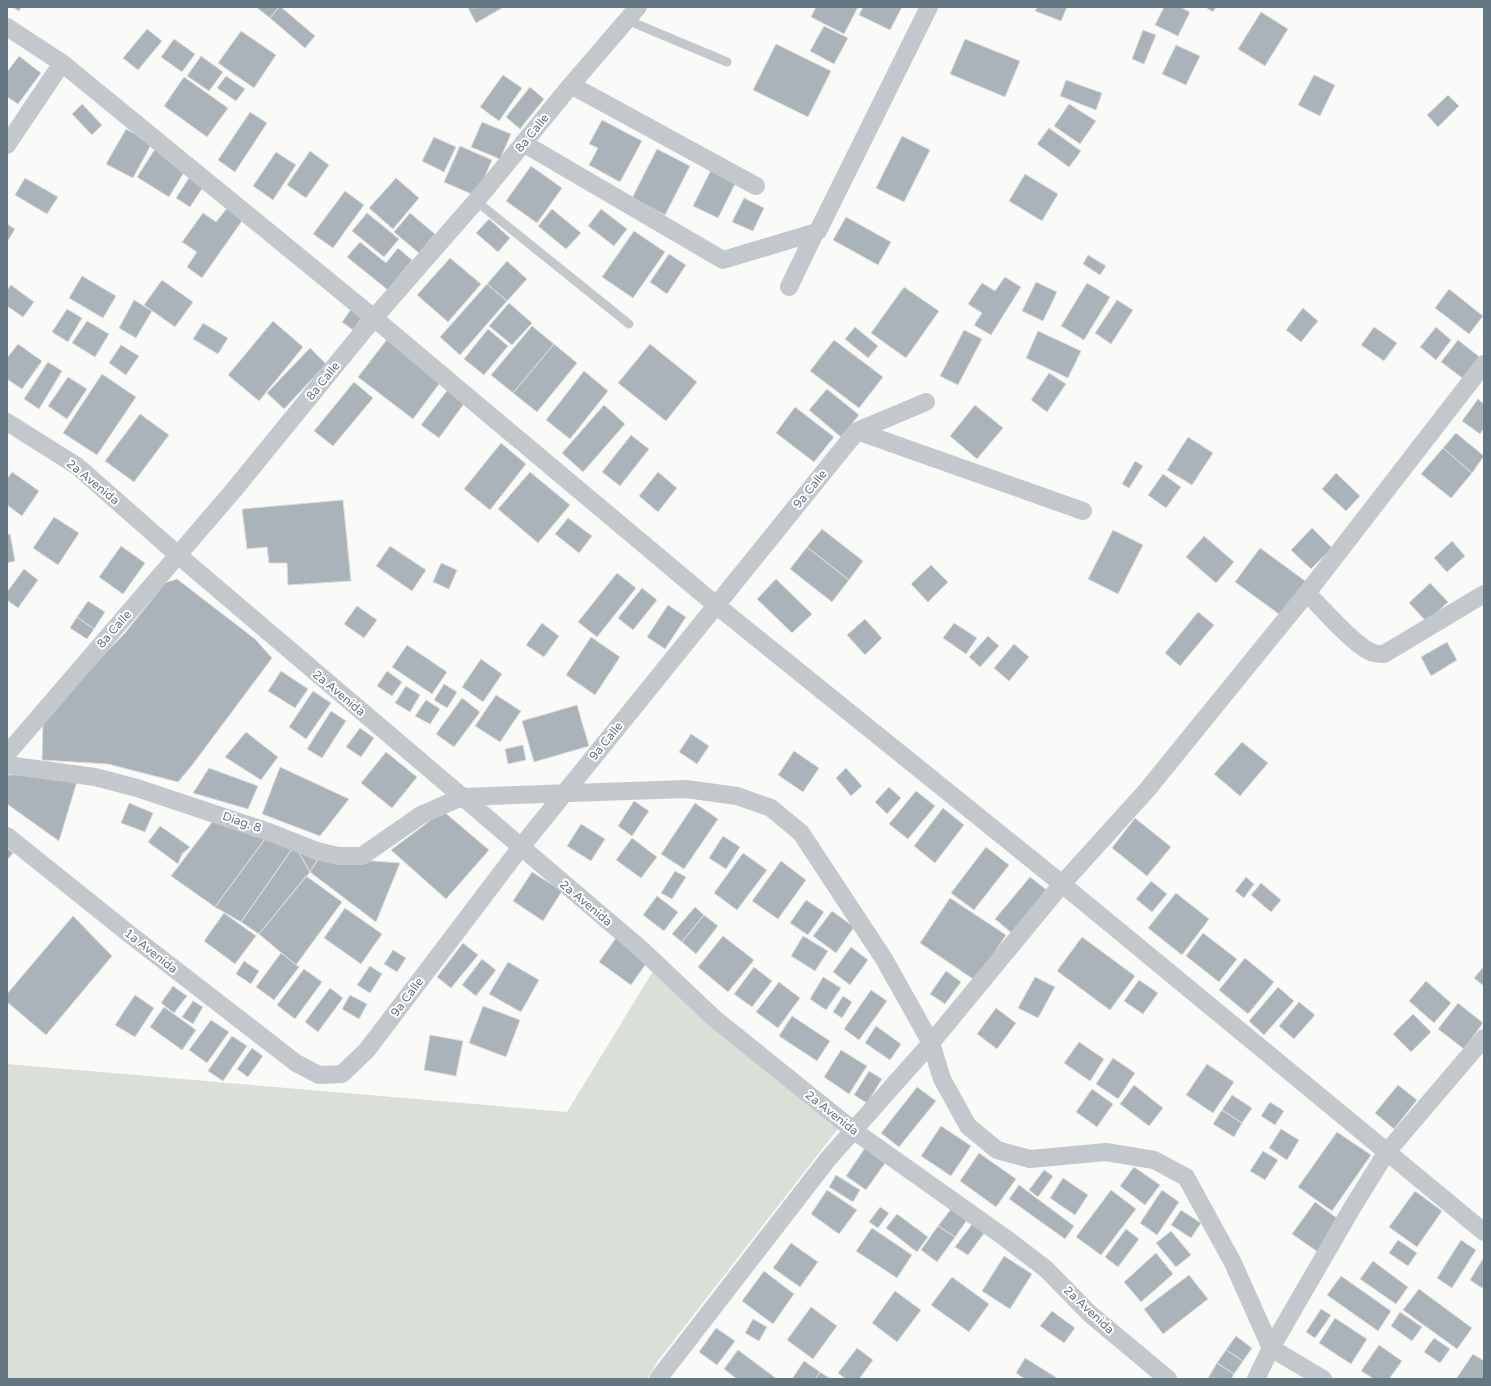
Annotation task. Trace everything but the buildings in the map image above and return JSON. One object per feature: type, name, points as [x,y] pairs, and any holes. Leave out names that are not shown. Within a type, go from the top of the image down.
[{"type":"street","name":"8a Calle","points":[[7,754],[233,492],[374,318],[476,201],[571,85],[638,7]]},
{"type":"street","points":[[789,287],[815,232],[929,7]]},
{"type":"street","points":[[7,27],[62,63],[374,318],[716,604],[1062,884],[1386,1153],[1484,1232]]},
{"type":"street","points":[[7,145],[62,63]]},
{"type":"street","points":[[571,85],[756,186]]},
{"type":"street","points":[[523,143],[723,260],[815,232]]},
{"type":"street","points":[[658,1379],[771,1231],[853,1130],[931,1043],[1062,884],[1147,790],[1307,593],[1484,364]]},
{"type":"street","name":"9a Calle","points":[[296,1064],[320,1075],[342,1074],[367,1050],[521,847],[716,604],[857,432],[926,402]]},
{"type":"street","name":"2a Avenida","points":[[7,422],[77,466],[640,948],[715,1019],[853,1130],[1046,1268],[1090,1314],[1168,1379]]},
{"type":"street","points":[[857,432],[1083,511]]},
{"type":"street","points":[[1307,593],[1347,634],[1365,649],[1374,653],[1384,654],[1484,594]]},
{"type":"street","name":"Diag. 8","points":[[7,766],[95,777],[137,788],[269,832],[317,851],[338,856],[362,856],[421,815],[462,797]]},
{"type":"street","points":[[462,797],[565,792],[686,789],[737,796],[771,808],[801,833],[884,959],[931,1043],[942,1079],[968,1126],[997,1150],[1030,1159],[1106,1152],[1154,1160],[1186,1177],[1233,1263],[1271,1348],[1323,1379]]},
{"type":"street","name":"1a Avenida","points":[[7,836],[128,933],[296,1064]]},
{"type":"street","points":[[1256,1379],[1271,1348],[1352,1208],[1386,1153],[1484,1038]]},
{"type":"lane","points":[[626,20],[727,62]]},
{"type":"lane","points":[[476,201],[629,324]]},
{"type":"shaded area","points":[[655,968],[840,1126],[657,1362],[647,1379],[7,1379],[7,1064],[567,1112]]}]
